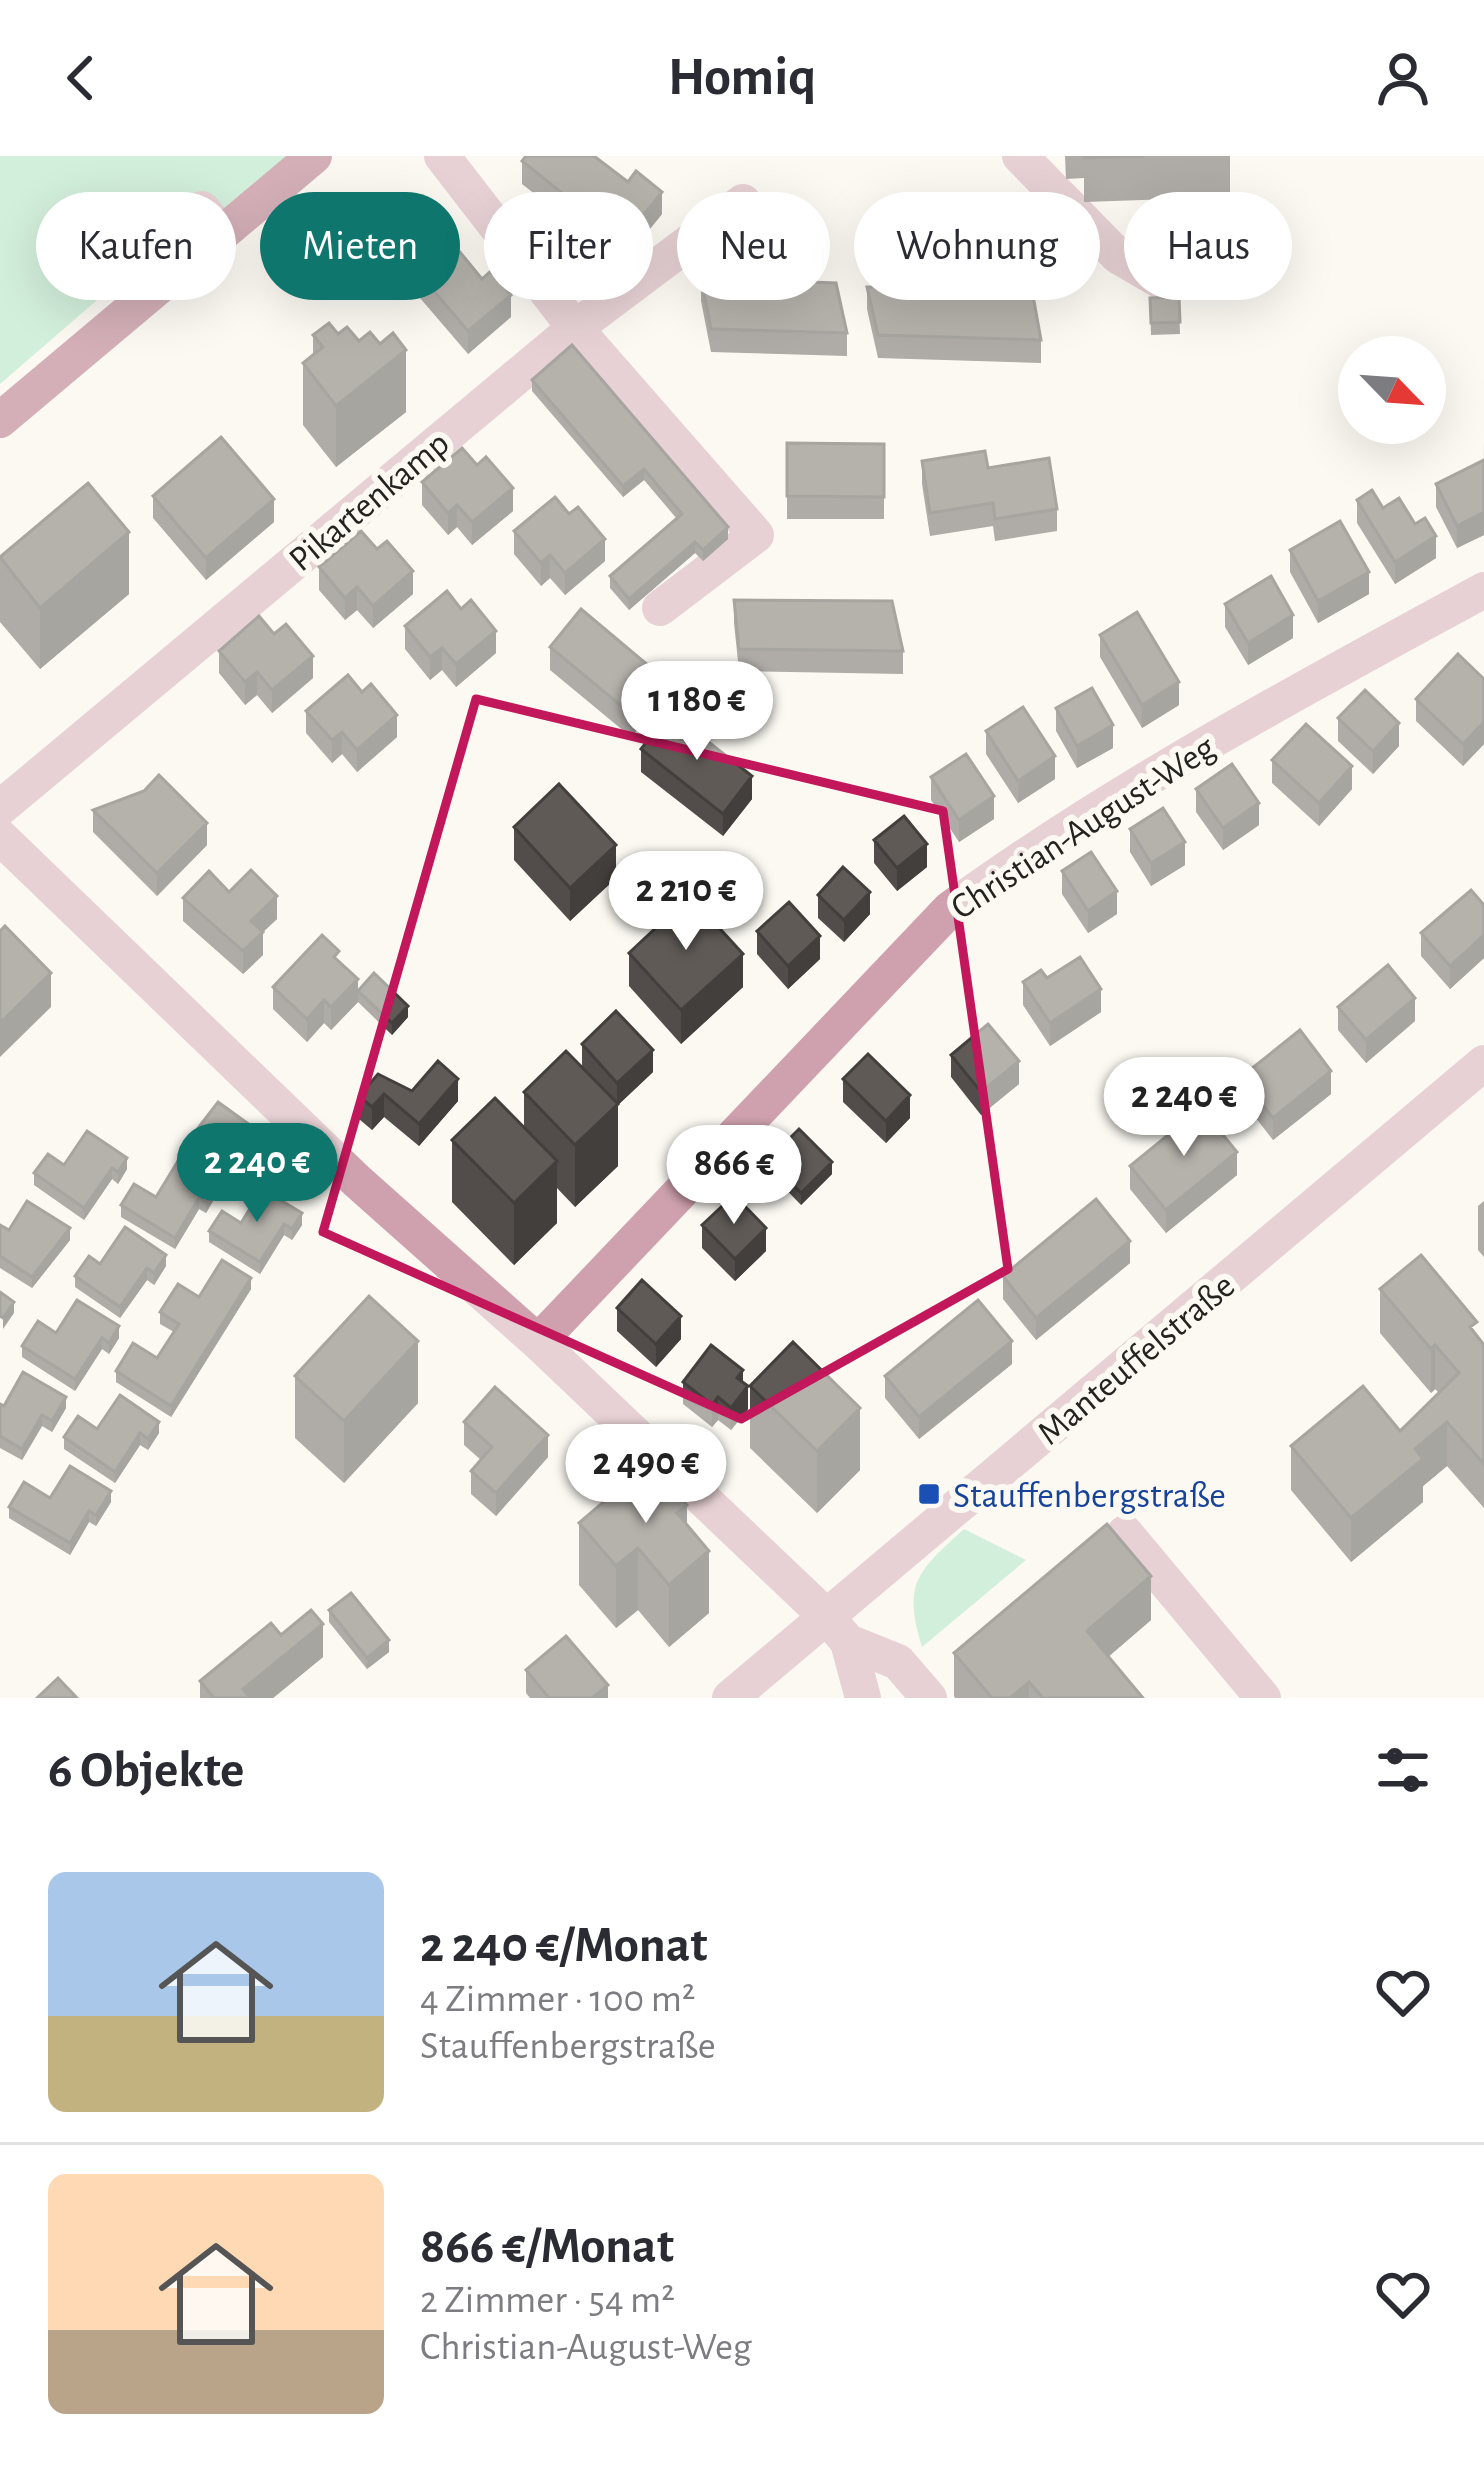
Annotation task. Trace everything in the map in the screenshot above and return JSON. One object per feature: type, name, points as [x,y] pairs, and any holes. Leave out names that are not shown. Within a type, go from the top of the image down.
[{"type":"main road","points":[[0,420],[211,220],[314,156]]},
{"type":"street","points":[[442,156],[575,328],[756,535],[660,608]]},
{"type":"street","points":[[1020,156],[1124,260]]},
{"type":"street","name":"Pikartenkamp","points":[[0,808],[575,328],[677,252]]},
{"type":"street","name":"Christian-August-Weg","points":[[538,1342],[950,908],[1013,863],[1222,736],[1484,590]]},
{"type":"street","points":[[0,837],[357,1181],[538,1342],[838,1629],[898,1662],[929,1698]]},
{"type":"street","name":"Manteuffelstraße","points":[[730,1698],[838,1629],[1484,1064]]},
{"type":"street","points":[[1125,1532],[1263,1698]]},
{"type":"street","points":[[838,1629],[863,1698]]},
{"type":"highlighted area","points":[[476,699],[943,811],[1008,1269],[741,1419],[323,1232]]},
{"type":"green space","points":[[0,156],[319,156],[273,192],[260,192],[260,203],[236,222],[236,192],[36,192],[36,300],[97,300],[0,384]]},
{"type":"green space","points":[[964,1529],[1026,1560],[922,1647],[914,1607],[918,1580]]},
{"type":"building","points":[[526,156],[594,156],[628,182],[636,171],[662,192],[653,203],[653,192],[561,192],[522,161]]},
{"type":"building","points":[[460,252],[484,277],[484,300],[505,300],[468,331],[441,300],[460,300]]},
{"type":"building","points":[[830,283],[836,283],[847,333],[711,329],[705,300],[830,300]]},
{"type":"building","points":[[870,300],[1034,300],[1041,340],[878,335]]},
{"type":"building","points":[[1150,300],[1179,300],[1180,322],[1151,323]]},
{"type":"building","points":[[329,323],[338,334],[347,327],[359,341],[370,332],[380,344],[393,333],[406,350],[336,406],[303,363],[323,347],[313,335]]},
{"type":"building","points":[[572,345],[728,527],[703,550],[695,542],[629,599],[610,576],[682,514],[644,469],[623,486],[532,380]]},
{"type":"building","points":[[221,437],[274,499],[206,558],[153,496]]},
{"type":"building","points":[[787,443],[884,444],[884,497],[787,496]]},
{"type":"building","points":[[462,448],[477,465],[486,457],[513,488],[472,522],[457,505],[448,513],[422,482]]},
{"type":"building","points":[[985,451],[988,468],[1049,458],[1057,509],[995,519],[993,503],[930,513],[922,461]]},
{"type":"building","points":[[1484,460],[1484,512],[1457,526],[1436,484]]},
{"type":"building","points":[[88,483],[129,532],[40,608],[0,557]]},
{"type":"building","points":[[1372,490],[1383,508],[1399,498],[1415,524],[1425,518],[1436,536],[1395,562],[1357,500]]},
{"type":"building","points":[[555,497],[569,514],[578,507],[605,539],[565,573],[550,555],[541,563],[514,531]]},
{"type":"building","points":[[1340,521],[1369,572],[1318,601],[1290,550]]},
{"type":"building","points":[[361,531],[377,549],[387,541],[413,571],[373,606],[357,587],[345,598],[319,567]]},
{"type":"building","points":[[1271,576],[1293,615],[1248,643],[1225,604]]},
{"type":"building","points":[[447,591],[461,609],[471,600],[496,631],[456,664],[442,648],[430,657],[405,626]]},
{"type":"building","points":[[734,600],[892,601],[903,651],[739,649]]},
{"type":"building","points":[[581,609],[662,677],[631,714],[550,647]]},
{"type":"building","points":[[1137,612],[1179,682],[1142,705],[1100,635]]},
{"type":"building","points":[[259,616],[274,634],[286,624],[313,656],[272,690],[257,672],[245,682],[219,651]]},
{"type":"building","points":[[1458,654],[1484,679],[1484,722],[1463,744],[1416,699]]},
{"type":"building","points":[[348,675],[362,692],[371,684],[397,715],[357,750],[342,732],[332,740],[306,711]]},
{"type":"building","points":[[1092,688],[1113,725],[1077,746],[1056,708]]},
{"type":"building","points":[[1365,690],[1399,723],[1373,751],[1338,718]]},
{"type":"building","points":[[1023,707],[1055,756],[1018,781],[986,731]]},
{"type":"building","points":[[670,712],[752,776],[723,814],[641,749]]},
{"type":"building","points":[[1306,724],[1352,766],[1319,803],[1272,760]]},
{"type":"building","points":[[966,754],[994,796],[959,820],[931,777]]},
{"type":"building","points":[[1232,764],[1259,803],[1223,828],[1196,789]]},
{"type":"building","points":[[159,775],[207,823],[157,873],[93,810],[144,791]]},
{"type":"building","points":[[559,784],[616,845],[570,888],[514,827]]},
{"type":"building","points":[[1163,808],[1185,842],[1151,863],[1130,829]]},
{"type":"building","points":[[904,816],[927,844],[897,868],[874,840]]},
{"type":"building","points":[[1091,852],[1117,891],[1088,911],[1062,871]]},
{"type":"building","points":[[843,867],[870,892],[844,920],[818,895]]},
{"type":"building","points":[[251,870],[277,896],[251,921],[263,932],[243,951],[183,898],[209,871],[229,892]]},
{"type":"building","points":[[1471,890],[1484,905],[1484,935],[1450,966],[1421,933]]},
{"type":"building","points":[[690,896],[743,954],[681,1010],[629,953]]},
{"type":"building","points":[[789,902],[820,936],[788,966],[757,931]]},
{"type":"building","points":[[5,926],[51,973],[0,1023],[0,931]]},
{"type":"building","points":[[322,935],[339,951],[334,957],[358,979],[331,1007],[324,1000],[307,1019],[273,987]]},
{"type":"building","points":[[1080,957],[1101,989],[1050,1023],[1023,982],[1041,970],[1047,978]]},
{"type":"building","points":[[1388,965],[1415,998],[1366,1040],[1338,1007]]},
{"type":"building","points":[[374,973],[408,1006],[392,1023],[358,991]]},
{"type":"building","points":[[616,1011],[653,1050],[617,1083],[582,1044]]},
{"type":"building","points":[[988,1024],[1019,1061],[981,1092],[951,1055]]},
{"type":"building","points":[[1300,1030],[1331,1071],[1273,1118],[1241,1077]]},
{"type":"building","points":[[566,1051],[618,1104],[575,1145],[524,1092]]},
{"type":"building","points":[[868,1054],[910,1095],[886,1121],[843,1079]]},
{"type":"building","points":[[438,1061],[458,1079],[419,1124],[384,1094],[372,1107],[359,1096],[378,1074],[412,1091]]},
{"type":"building","points":[[495,1098],[557,1161],[514,1203],[452,1140]]},
{"type":"building","points":[[218,1102],[254,1128],[229,1162],[192,1136]]},
{"type":"building","points":[[1201,1108],[1237,1152],[1166,1210],[1130,1166]]},
{"type":"building","points":[[799,1129],[832,1162],[801,1193],[768,1160]]},
{"type":"building","points":[[87,1131],[127,1158],[118,1172],[112,1168],[84,1208],[34,1173],[48,1154],[64,1165]]},
{"type":"building","points":[[178,1161],[216,1184],[206,1202],[199,1198],[175,1238],[121,1205],[134,1184],[156,1197]]},
{"type":"building","points":[[262,1189],[302,1213],[292,1229],[284,1224],[260,1262],[209,1231],[222,1211],[241,1223]]},
{"type":"building","points":[[734,1195],[766,1228],[735,1259],[702,1225]]},
{"type":"building","points":[[1096,1199],[1130,1241],[1036,1318],[1003,1276]]},
{"type":"building","points":[[27,1201],[70,1228],[32,1277],[0,1256],[0,1225],[9,1230]]},
{"type":"building","points":[[125,1227],[166,1255],[154,1273],[147,1268],[120,1307],[75,1276],[89,1256],[100,1264]]},
{"type":"building","points":[[1421,1255],[1477,1322],[1470,1327],[1484,1345],[1484,1464],[1447,1422],[1415,1449],[1423,1459],[1351,1518],[1291,1446],[1363,1386],[1400,1431],[1459,1373],[1435,1345],[1431,1349],[1380,1289]]},
{"type":"building","points":[[222,1260],[251,1278],[171,1406],[116,1371],[133,1343],[157,1358],[179,1324],[160,1312],[178,1284],[199,1297]]},
{"type":"building","points":[[642,1280],[681,1316],[656,1344],[617,1308]]},
{"type":"building","points":[[0,1292],[14,1302],[3,1318],[0,1316]]},
{"type":"building","points":[[369,1296],[418,1341],[344,1421],[295,1376]]},
{"type":"building","points":[[77,1300],[119,1326],[109,1343],[102,1338],[75,1379],[22,1346],[38,1321],[56,1333]]},
{"type":"building","points":[[978,1300],[1012,1341],[919,1417],[885,1376]]},
{"type":"building","points":[[793,1342],[860,1408],[817,1451],[750,1386]]},
{"type":"building","points":[[711,1345],[743,1370],[737,1378],[748,1386],[731,1408],[718,1397],[712,1405],[683,1382]]},
{"type":"building","points":[[23,1372],[66,1397],[52,1421],[42,1415],[22,1449],[0,1436],[0,1404],[4,1406]]},
{"type":"building","points":[[495,1387],[548,1435],[496,1493],[471,1471],[492,1447],[464,1422]]},
{"type":"building","points":[[120,1395],[159,1422],[148,1439],[140,1433],[115,1472],[64,1437],[78,1416],[97,1429]]},
{"type":"building","points":[[650,1462],[687,1505],[677,1513],[709,1551],[669,1585],[638,1548],[616,1566],[579,1523]]},
{"type":"building","points":[[70,1466],[111,1491],[96,1515],[89,1511],[70,1543],[9,1507],[24,1482],[50,1498]]},
{"type":"building","points":[[1107,1524],[1151,1576],[1087,1631],[1143,1698],[1043,1698],[1029,1682],[1010,1698],[992,1698],[954,1653]]},
{"type":"building","points":[[351,1593],[389,1640],[367,1658],[329,1610]]},
{"type":"building","points":[[311,1610],[323,1624],[243,1689],[250,1698],[214,1698],[200,1681],[271,1623],[281,1635]]},
{"type":"building","points":[[566,1636],[608,1685],[592,1698],[549,1698],[526,1670]]},
{"type":"building","points":[[58,1678],[77,1698],[37,1698]]},
{"type":"place","name":"Stauffenbergstraße","points":[[929,1494]]}]
